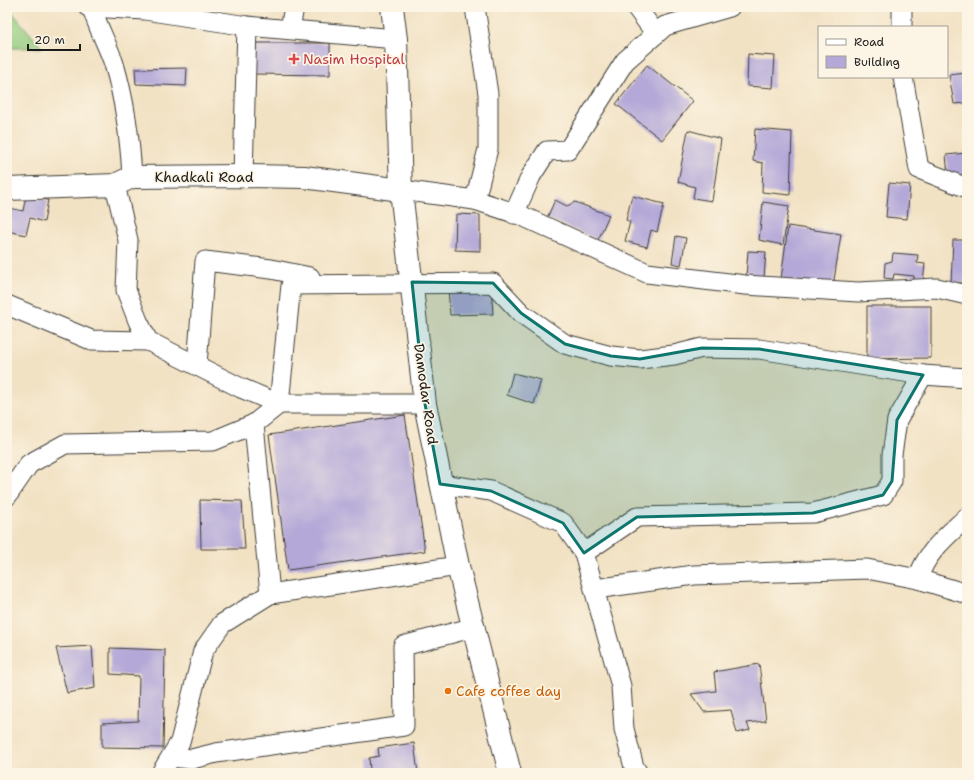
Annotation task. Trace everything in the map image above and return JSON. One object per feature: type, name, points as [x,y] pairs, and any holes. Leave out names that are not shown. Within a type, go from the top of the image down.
[{"type":"street","points":[[148,341],[138,321],[126,290],[128,240],[124,181],[131,144],[125,108],[114,63],[90,7],[146,9],[247,26],[290,28],[396,39]]},
{"type":"street","points":[[290,28],[294,7]]},
{"type":"street","name":"Damodar Road","points":[[392,7],[396,39],[401,190],[425,404],[440,484],[458,566],[475,627],[510,773]]},
{"type":"street","points":[[475,7],[488,94],[488,149],[475,200]]},
{"type":"street","points":[[636,7],[656,34]]},
{"type":"street","points":[[514,214],[531,176],[547,151],[568,150],[625,62],[665,26],[730,7]]},
{"type":"street","points":[[902,7],[902,26]]},
{"type":"street","points":[[244,176],[247,26]]},
{"type":"street","points":[[904,78],[919,169],[967,188]]},
{"type":"street","name":"Khadkali Road","points":[[7,189],[124,181],[244,176],[304,178],[401,190]]},
{"type":"street","points":[[401,190],[475,200],[514,214],[648,273],[746,285],[858,292],[937,288],[967,296]]},
{"type":"street","points":[[197,364],[205,261],[271,269],[321,280],[326,284]]},
{"type":"street","points":[[7,496],[29,464],[65,444],[213,441],[254,424],[279,404],[291,285],[390,284],[412,282],[493,283],[521,313],[565,344],[611,356],[640,359],[702,348],[759,349],[923,375],[967,378]]},
{"type":"street","points":[[7,305],[91,340],[148,341],[197,364],[241,388],[279,404],[425,404]]},
{"type":"street","points":[[584,553],[638,517],[813,513],[882,495],[892,481],[892,455],[897,420],[923,375]]},
{"type":"street","points":[[254,424],[270,594]]},
{"type":"street","points":[[440,484],[491,491],[563,523],[584,553],[621,686],[624,729],[634,767],[638,773]]},
{"type":"street","points":[[918,579],[921,568],[940,542],[967,518]]},
{"type":"street","points":[[166,765],[180,742],[203,651],[222,624],[270,594],[458,566]]},
{"type":"street","points":[[595,589],[694,575],[867,569],[918,579],[967,594]]},
{"type":"street","points":[[166,765],[216,753],[404,726],[403,646],[475,627]]},
{"type":"highlighted area","points":[[412,282],[493,283],[521,313],[565,344],[611,356],[640,359],[702,348],[759,349],[923,375],[897,420],[892,481],[883,495],[813,513],[637,517],[584,553],[563,523],[491,491],[440,484],[425,404]]},
{"type":"green space","points":[[8,7],[42,48],[7,48]]},
{"type":"building","points":[[254,43],[330,43],[330,75],[254,74]]},
{"type":"building","points":[[748,54],[775,56],[773,88],[747,86]]},
{"type":"building","points":[[647,65],[693,101],[662,140],[616,104]]},
{"type":"building","points":[[187,68],[186,86],[136,84],[135,69]]},
{"type":"building","points":[[967,73],[967,103],[954,104],[949,75]]},
{"type":"building","points":[[755,129],[792,132],[790,195],[762,192],[763,163],[753,161]]},
{"type":"building","points":[[688,130],[721,139],[712,201],[693,198],[695,187],[678,182]]},
{"type":"building","points":[[967,153],[967,175],[948,175],[946,155]]},
{"type":"building","points":[[889,183],[910,185],[907,219],[886,217]]},
{"type":"building","points":[[26,196],[48,200],[44,222],[30,218],[26,235],[7,231],[9,208],[23,211]]},
{"type":"building","points":[[632,196],[664,204],[657,232],[651,230],[647,247],[625,241],[630,222],[626,220]]},
{"type":"building","points":[[555,200],[567,206],[575,202],[609,215],[598,240],[547,218]]},
{"type":"building","points":[[763,202],[789,206],[783,245],[759,240]]},
{"type":"building","points":[[456,214],[480,215],[480,251],[455,250]]},
{"type":"building","points":[[788,226],[841,234],[833,287],[781,279]]},
{"type":"building","points":[[676,236],[686,238],[681,265],[672,263]]},
{"type":"building","points":[[953,240],[967,240],[967,283],[951,283]]},
{"type":"building","points":[[748,251],[766,252],[764,278],[746,277]]},
{"type":"building","points":[[893,253],[918,255],[917,263],[925,264],[923,282],[914,281],[914,276],[894,274],[893,279],[884,278],[885,263],[892,261]]},
{"type":"building","points":[[448,287],[491,287],[493,314],[450,315]]},
{"type":"building","points":[[867,306],[931,306],[931,358],[867,359]]},
{"type":"building","points":[[513,373],[541,380],[534,404],[507,395]]},
{"type":"building","points":[[405,415],[425,551],[288,570],[269,435]]},
{"type":"building","points":[[200,500],[242,501],[245,549],[201,549]]},
{"type":"building","points":[[92,646],[95,688],[67,693],[56,648]]},
{"type":"building","points":[[110,648],[165,650],[163,748],[102,747],[102,723],[138,721],[139,676],[110,674]]},
{"type":"building","points":[[759,664],[766,721],[747,723],[750,730],[737,733],[731,710],[704,712],[691,694],[716,691],[714,672]]},
{"type":"building","points":[[414,743],[418,773],[377,773],[376,770],[370,770],[369,758],[379,756],[378,748]]},
{"type":"place","name":"Nasim Hospital","points":[[294,59]]},
{"type":"place","name":"Cafe coffee day","points":[[448,691]]}]
